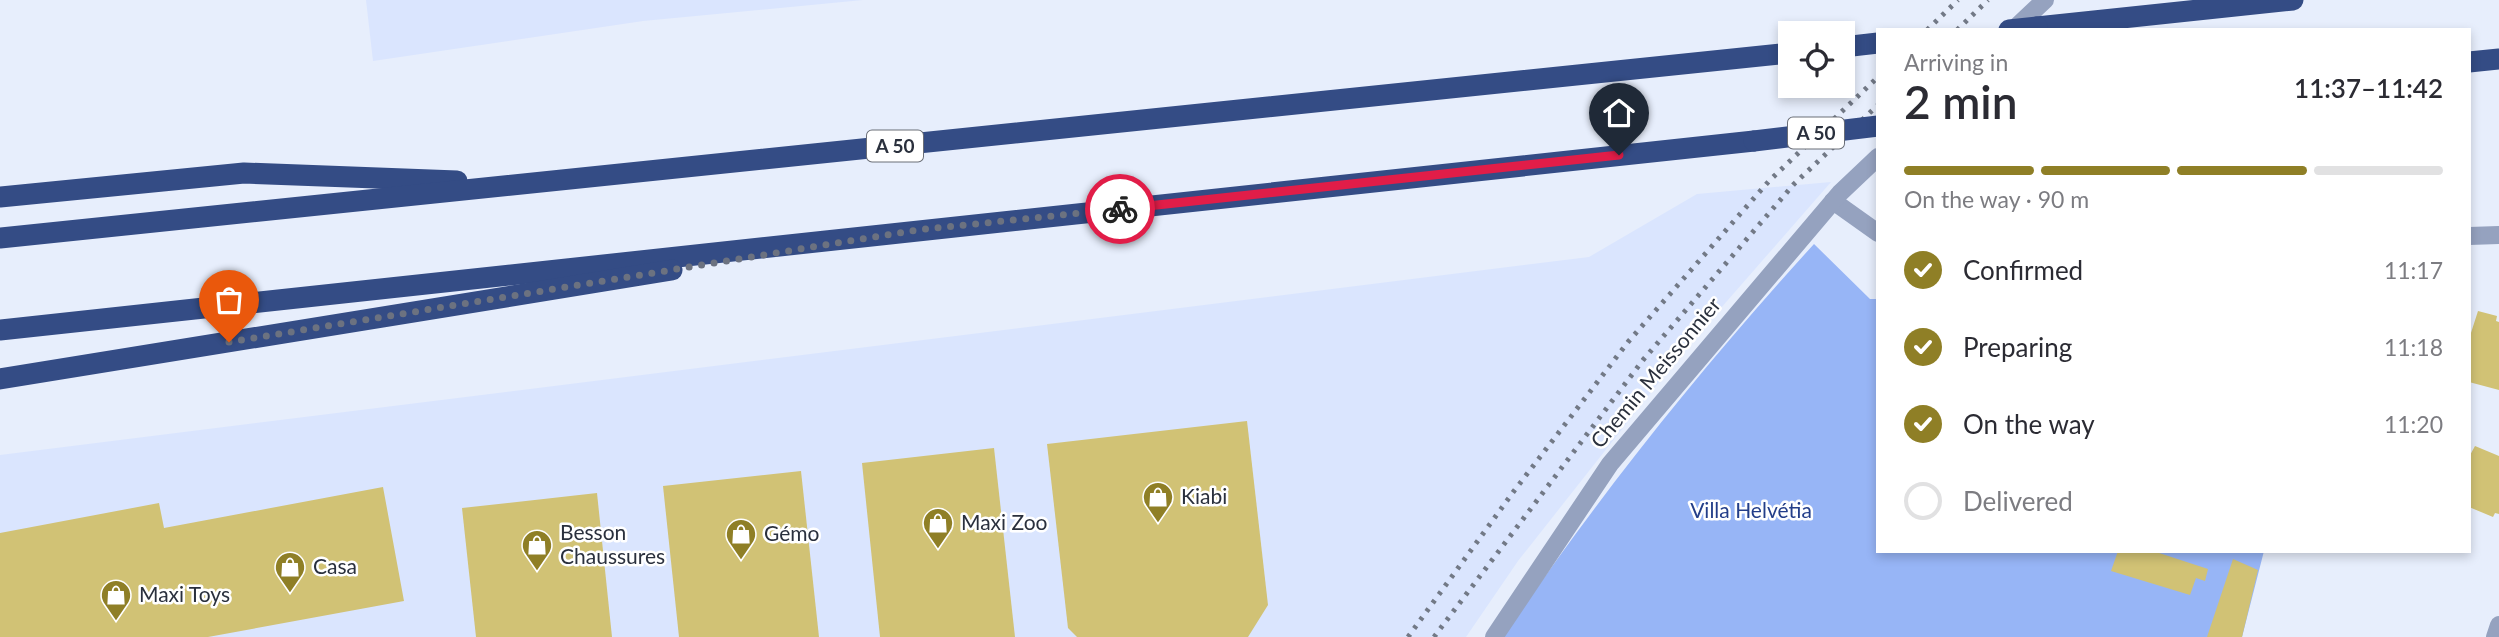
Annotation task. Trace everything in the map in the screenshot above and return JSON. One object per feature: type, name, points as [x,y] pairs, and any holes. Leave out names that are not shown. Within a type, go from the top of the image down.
[{"type":"highway","points":[[2029,28],[2293,0]]},
{"type":"highway","points":[[1855,46],[1876,43]]},
{"type":"highway","name":"A 50","points":[[0,239],[1778,53]]},
{"type":"highway","points":[[2471,62],[2499,59]]},
{"type":"highway","name":"A 50","points":[[0,330],[1876,126]]},
{"type":"highway","points":[[0,197],[244,173],[536,184]]},
{"type":"highway","points":[[0,379],[917,230]]},
{"type":"street","points":[[2014,28],[2045,0]]},
{"type":"street","name":"Chemin Meissonnier","points":[[1494,637],[1610,464],[1833,201],[1876,159]]},
{"type":"street","points":[[1833,201],[1876,232]]},
{"type":"street","points":[[2471,236],[2499,235]]},
{"type":"street","points":[[2495,637],[2499,625]]},
{"type":"shaded area","points":[[366,0],[863,0],[643,21],[373,61]]},
{"type":"shaded area","points":[[1831,182],[1686,348],[1518,561],[1466,637],[0,637],[0,455],[1589,257],[1697,194]]},
{"type":"green space","name":"Villa Helvétia","points":[[1814,244],[1870,299],[1876,299],[1876,553],[2263,553],[2242,637],[1503,637],[1613,484],[1731,338]]},
{"type":"building","points":[[2478,311],[2497,316],[2499,390],[2471,383],[2471,333]]},
{"type":"building","name":"Kiabi","points":[[1247,421],[1268,605],[1248,637],[1077,637],[1068,628],[1047,444]]},
{"type":"building","points":[[2475,446],[2499,456],[2499,514],[2495,513],[2493,517],[2471,508],[2471,453]]},
{"type":"building","name":"Maxi Zoo","points":[[994,448],[1015,637],[880,637],[862,463]]},
{"type":"building","name":"Gémo","points":[[801,471],[819,637],[679,637],[663,486]]},
{"type":"building","points":[[383,487],[404,601],[208,637],[0,637],[0,533],[159,503],[164,528]]},
{"type":"building","name":"Besson Chaussures","points":[[597,493],[612,637],[476,637],[462,508]]},
{"type":"building","points":[[2117,553],[2159,553],[2208,569],[2205,581],[2196,578],[2190,595],[2111,571]]},
{"type":"building","points":[[2233,559],[2258,570],[2242,637],[2207,637]]},
{"type":"railway","points":[[1929,28],[1958,0]]},
{"type":"railway","points":[[1959,28],[1988,0]]},
{"type":"railway","points":[[1408,637],[1514,491],[1628,342],[1769,181],[1876,79]]},
{"type":"railway","points":[[1434,637],[1643,360],[1794,184],[1876,107]]},
{"type":"way so far","points":[[229,342],[917,230],[1120,209]]},
{"type":"place","name":"Kiabi","points":[[1158,524]]},
{"type":"place","name":"Maxi Zoo","points":[[938,550]]},
{"type":"place","name":"Gémo","points":[[741,561]]},
{"type":"place","name":"Besson Chaussures","points":[[537,572]]},
{"type":"place","name":"Casa","points":[[290,594]]},
{"type":"place","name":"Maxi Toys","points":[[116,622]]},
{"type":"route","points":[[1120,209],[1619,155]]}]
